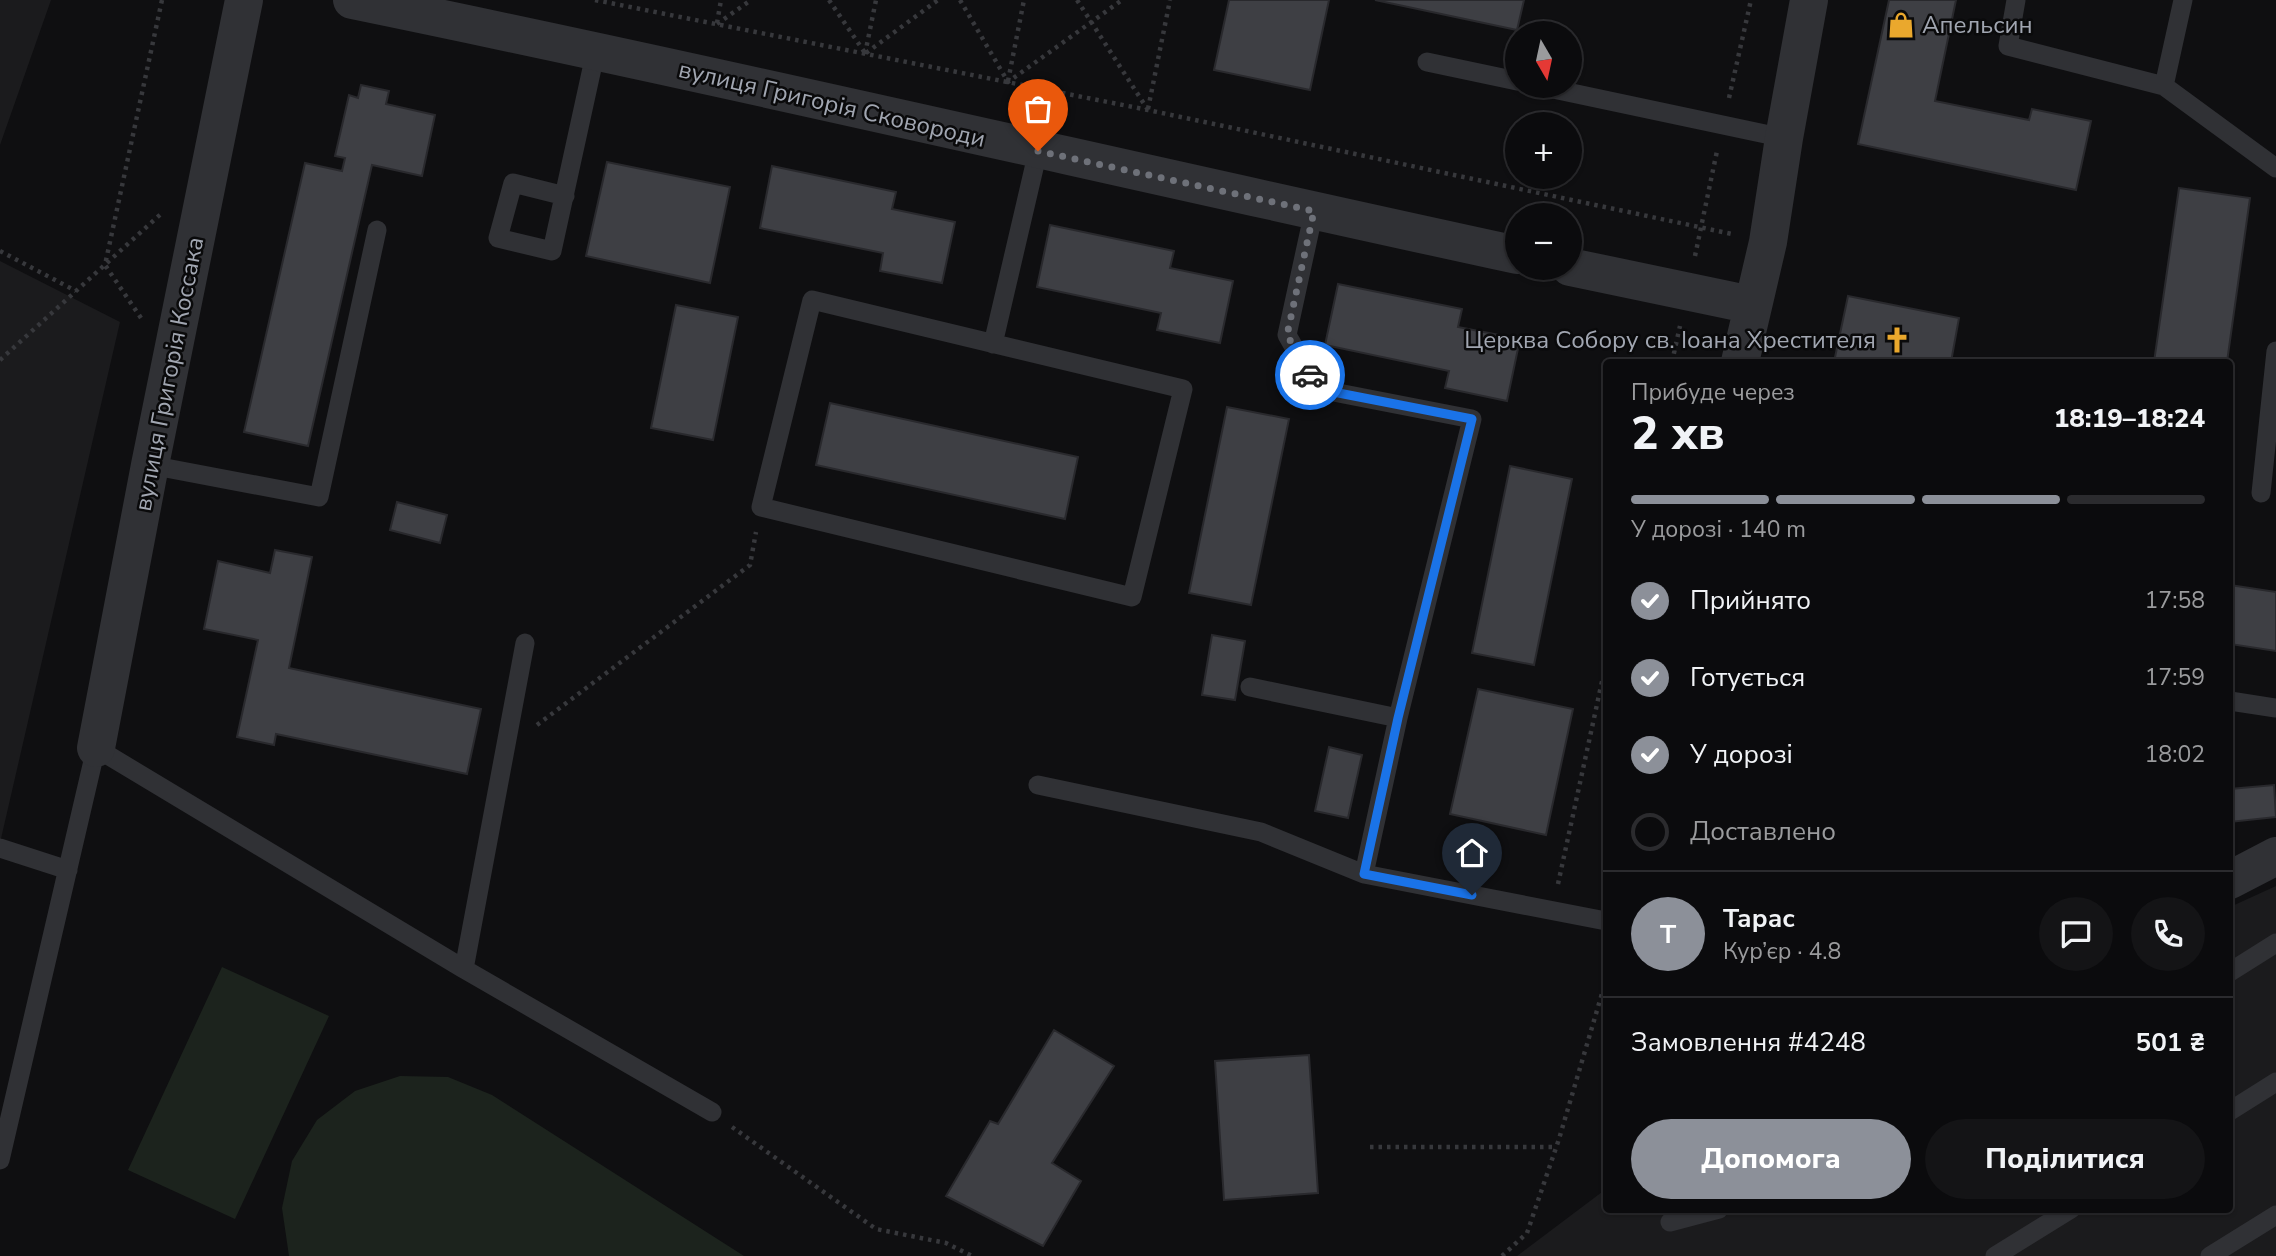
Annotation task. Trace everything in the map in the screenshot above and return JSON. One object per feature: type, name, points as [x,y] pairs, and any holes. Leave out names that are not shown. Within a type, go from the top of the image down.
[{"type":"street","name":"вулиця Григорія Коссака","points":[[96,748],[244,0]]},
{"type":"street","name":"вулиця Григорія Сковороди","points":[[352,0],[596,50],[1038,151],[1505,252]]},
{"type":"street","points":[[1741,359],[1768,242],[1809,0]]},
{"type":"street","points":[[1582,270],[1752,305]]},
{"type":"street","points":[[2233,878],[2276,856]]},
{"type":"lane","points":[[2016,0],[2008,46],[2164,86],[2276,168]]},
{"type":"lane","points":[[2164,86],[2183,0]]},
{"type":"lane","points":[[565,196],[596,50]]},
{"type":"lane","points":[[1427,62],[1505,78]]},
{"type":"lane","points":[[1582,95],[1784,138]]},
{"type":"lane","points":[[993,344],[1038,151]]},
{"type":"lane","points":[[1314,211],[1287,335],[1318,389],[1472,419],[1398,718],[1364,874]]},
{"type":"lane","points":[[150,465],[319,498],[377,230]]},
{"type":"lane","points":[[812,300],[993,344],[1183,389],[1132,597],[761,507],[812,300]]},
{"type":"lane","points":[[2261,493],[2276,351]]},
{"type":"lane","points":[[464,969],[525,643]]},
{"type":"lane","points":[[1250,687],[1398,718]]},
{"type":"lane","points":[[2233,701],[2276,708]]},
{"type":"lane","points":[[0,1160],[96,748],[464,969],[707,1109]]},
{"type":"lane","points":[[1038,785],[1261,832],[1364,874],[1603,920]]},
{"type":"lane","points":[[0,848],[68,870]]},
{"type":"lane","points":[[2233,970],[2276,943]]},
{"type":"lane","points":[[2233,1109],[2276,1082]]},
{"type":"lane","points":[[1670,1222],[1704,1213]]},
{"type":"lane","points":[[1995,1256],[2064,1213]]},
{"type":"lane","points":[[2210,1256],[2276,1215]]},
{"type":"path","points":[[162,0],[106,265],[171,363]]},
{"type":"path","points":[[595,0],[1148,110],[1768,242]]},
{"type":"path","points":[[717,24],[721,0]]},
{"type":"path","points":[[717,24],[751,0]]},
{"type":"path","points":[[830,0],[865,54]]},
{"type":"path","points":[[865,54],[876,0]]},
{"type":"path","points":[[865,54],[938,0]]},
{"type":"path","points":[[960,0],[1007,82]]},
{"type":"path","points":[[1007,82],[1024,0]]},
{"type":"path","points":[[1077,0],[1148,110]]},
{"type":"path","points":[[1007,82],[1122,0]]},
{"type":"path","points":[[1148,110],[1170,0]]},
{"type":"path","points":[[1673,359],[1751,0]]},
{"type":"path","points":[[0,360],[210,169]]},
{"type":"path","points":[[0,251],[76,291]]},
{"type":"path","points":[[505,749],[750,565],[761,507]]},
{"type":"path","points":[[1553,911],[1603,677]]},
{"type":"path","points":[[1502,1256],[1527,1233],[1557,1147],[1603,990]]},
{"type":"path","points":[[707,1109],[876,1229],[946,1243],[972,1256]]},
{"type":"path","points":[[1370,1147],[1557,1147]]},
{"type":"shaded area","points":[[0,0],[51,0],[0,145]]},
{"type":"shaded area","points":[[0,261],[120,322],[0,843]]},
{"type":"shaded area","points":[[2276,886],[2276,1256],[1517,1256],[1603,1191],[1603,1213],[2233,1213],[2233,906]]},
{"type":"shaded area","points":[[222,967],[329,1016],[235,1219],[128,1170]]},
{"type":"shaded area","points":[[400,1076],[448,1077],[492,1095],[744,1256],[289,1256],[282,1208],[292,1161],[317,1120],[355,1091]]},
{"type":"building","points":[[1229,0],[1329,0],[1310,90],[1214,70]]},
{"type":"building","points":[[1375,0],[1524,0],[1519,21],[1505,21],[1505,27]]},
{"type":"building","points":[[1889,0],[1956,0],[1935,101],[2029,120],[2032,109],[2091,121],[2076,190],[1858,144]]},
{"type":"building","points":[[361,85],[389,91],[386,104],[435,115],[422,176],[372,165],[308,446],[244,432],[305,163],[342,171],[345,158],[335,156],[349,95],[358,98]]},
{"type":"building","points":[[607,162],[730,187],[710,283],[586,256]]},
{"type":"building","points":[[772,166],[896,192],[892,209],[955,222],[942,283],[880,271],[883,253],[760,228]]},
{"type":"building","points":[[2179,188],[2250,198],[2227,359],[2154,359]]},
{"type":"building","points":[[1050,225],[1174,251],[1170,268],[1233,281],[1220,343],[1157,330],[1161,313],[1037,287]]},
{"type":"building","points":[[1338,284],[1462,309],[1458,327],[1520,339],[1507,401],[1445,388],[1449,371],[1325,345]]},
{"type":"building","name":"Церква Собору св. Іоана Хрестителя","points":[[1848,296],[1959,318],[1952,359],[1835,359]]},
{"type":"building","points":[[676,305],[738,317],[713,440],[651,428]]},
{"type":"building","points":[[830,403],[1078,457],[1065,519],[816,465]]},
{"type":"building","points":[[1227,407],[1289,419],[1251,605],[1189,593]]},
{"type":"building","points":[[1510,466],[1572,479],[1534,665],[1472,653]]},
{"type":"building","points":[[397,502],[447,515],[440,543],[390,530]]},
{"type":"building","points":[[275,550],[312,557],[289,668],[481,709],[467,774],[276,734],[274,745],[237,737],[258,640],[204,629],[218,561],[270,573]]},
{"type":"building","points":[[2233,585],[2276,592],[2276,651],[2233,644]]},
{"type":"building","points":[[1212,635],[1245,641],[1235,700],[1202,695]]},
{"type":"building","points":[[1478,689],[1573,709],[1546,835],[1450,814]]},
{"type":"building","points":[[1329,747],[1362,755],[1348,818],[1315,811]]},
{"type":"building","points":[[2274,785],[2276,817],[2233,822],[2233,789]]},
{"type":"building","points":[[1054,1030],[1114,1066],[1052,1163],[1081,1181],[1043,1246],[946,1196],[990,1121],[998,1124]]},
{"type":"building","points":[[1309,1055],[1318,1193],[1224,1200],[1215,1061]]},
{"type":"way so far","points":[[1038,151],[1314,211],[1287,335],[1310,375]]},
{"type":"place","name":"Апельсин","points":[[1901,25]]},
{"type":"place","name":"Церква Собору св. Іоана Хрестителя","points":[[1897,340]]},
{"type":"route","points":[[1310,375],[1318,389],[1472,419],[1398,718],[1364,874],[1472,895]]}]
